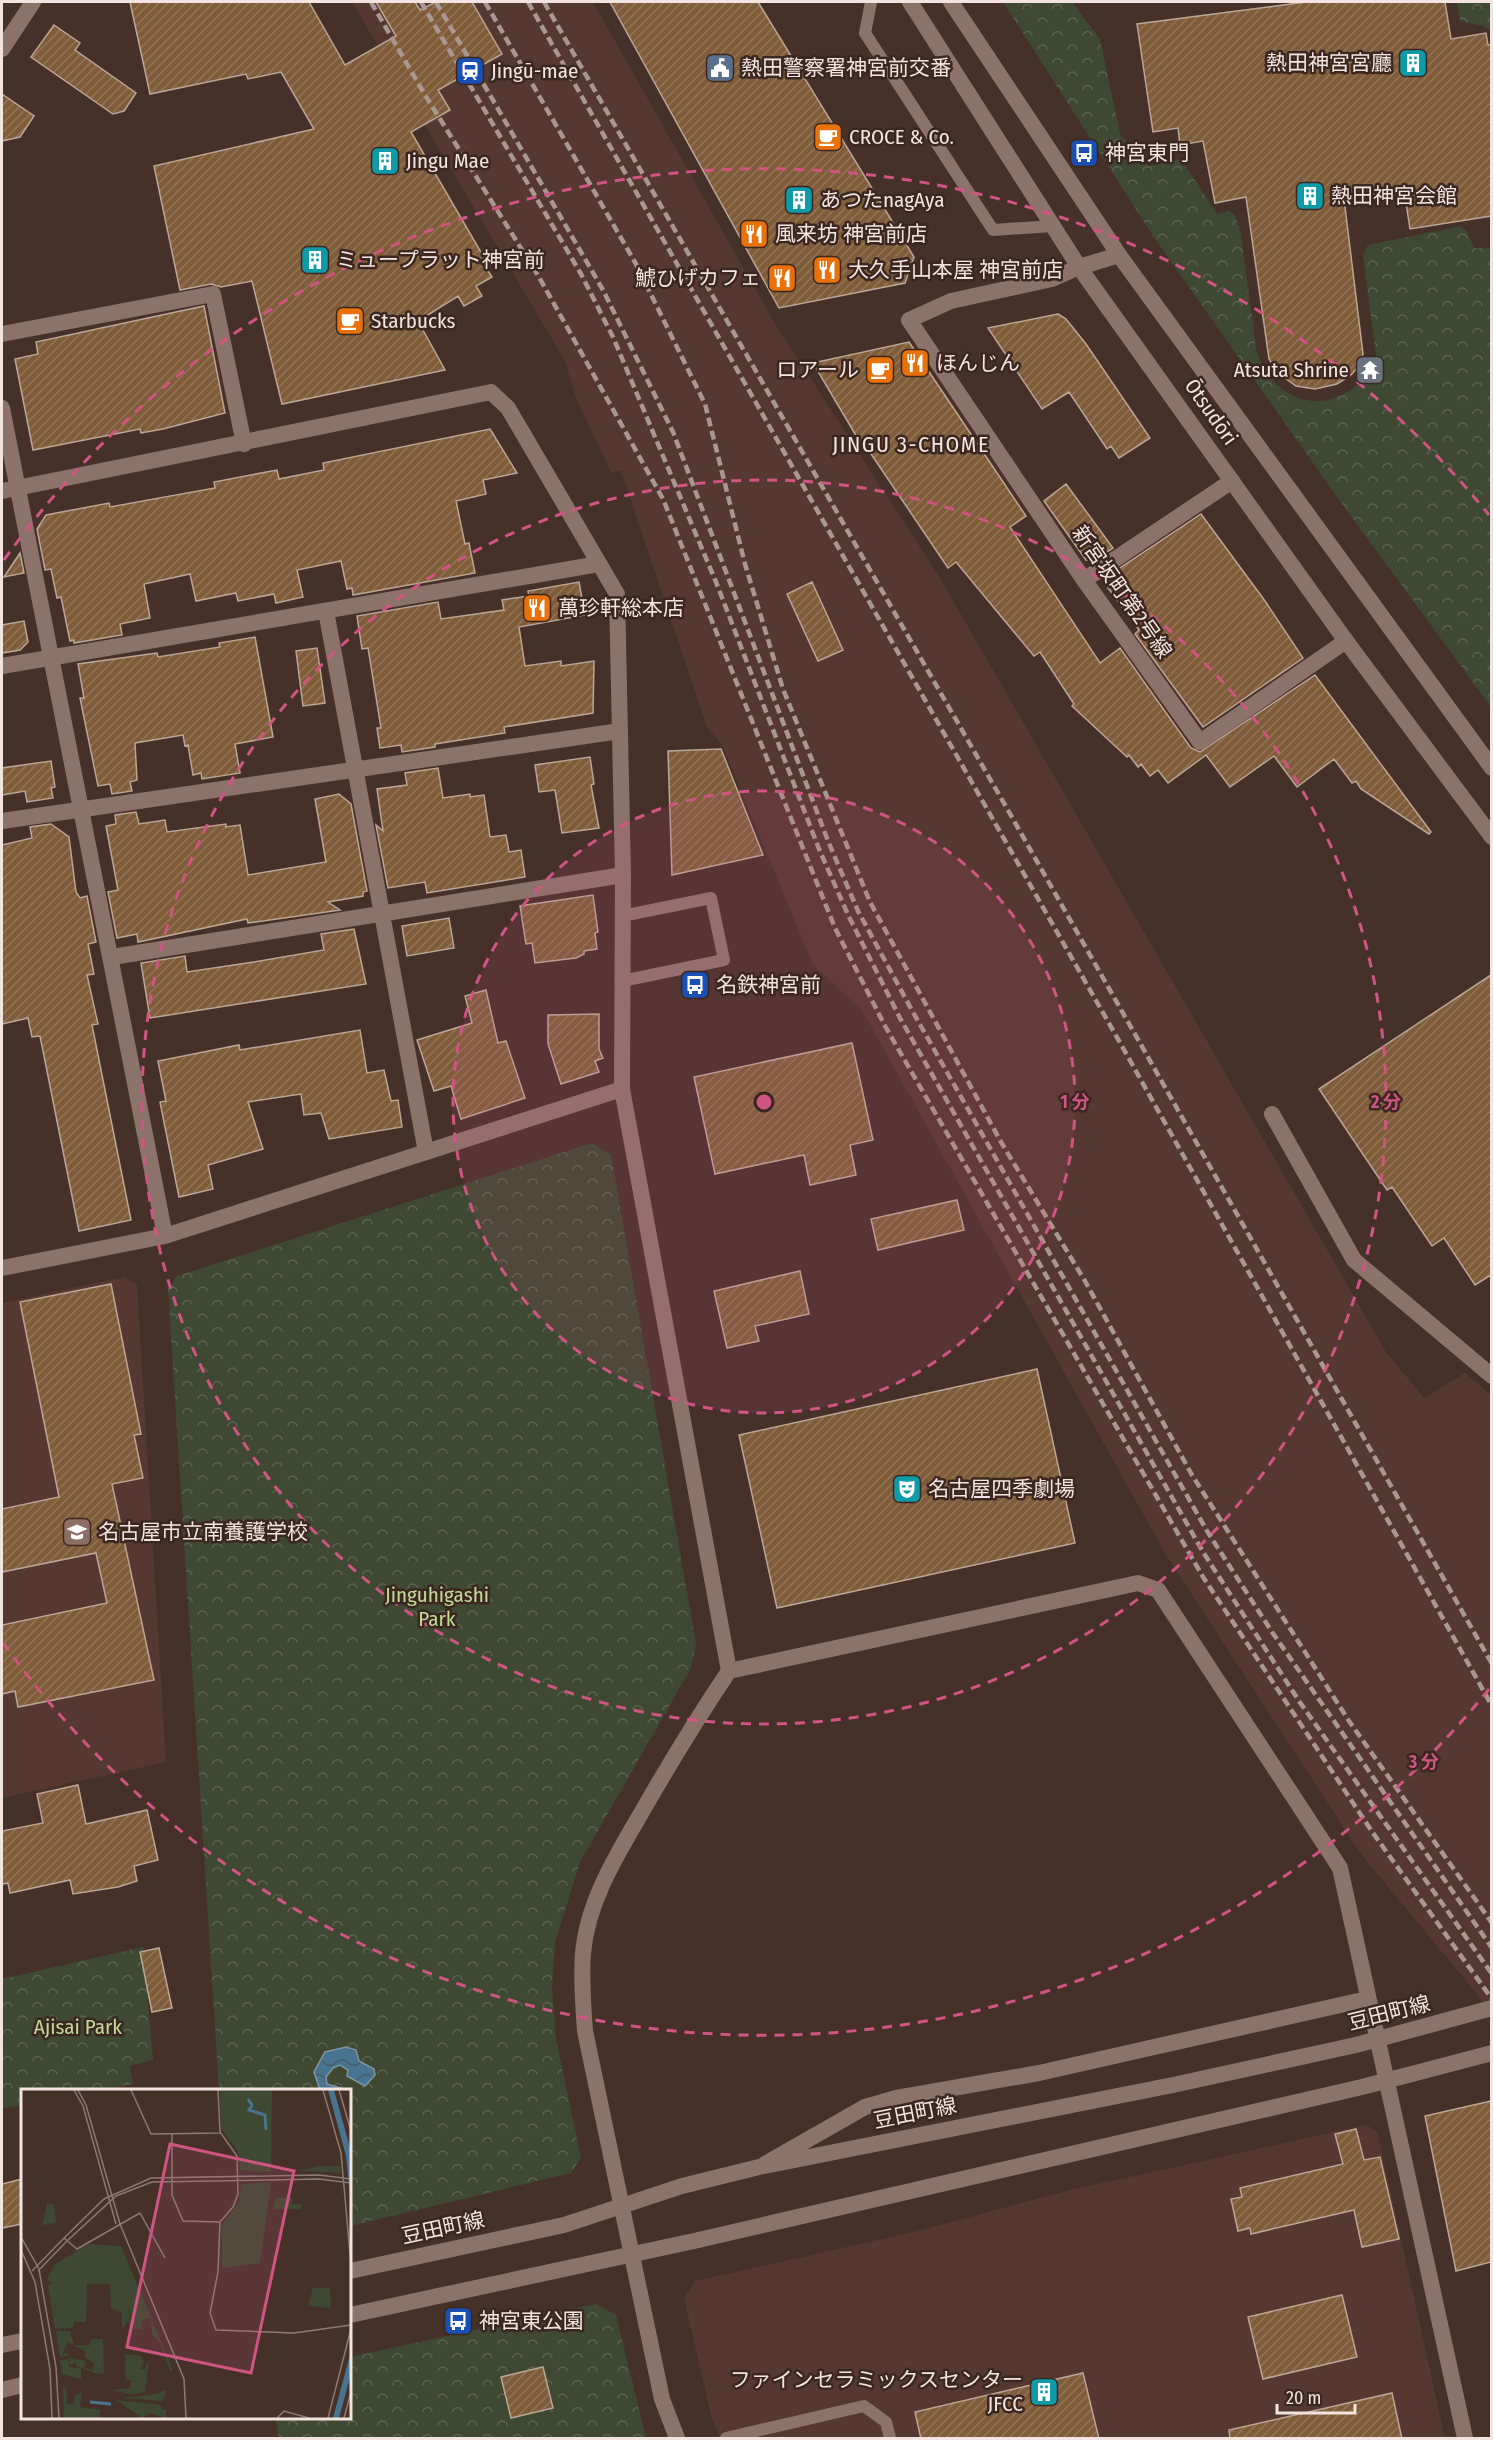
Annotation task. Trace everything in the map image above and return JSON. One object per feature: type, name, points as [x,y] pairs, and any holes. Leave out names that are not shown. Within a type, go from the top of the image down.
[{"type":"street","points":[[2,49],[33,2]]},
{"type":"street","name":"Ōtsudōri","points":[[910,2],[1079,267],[1346,641],[1491,837]]},
{"type":"street","name":"Ōtsudōri","points":[[951,2],[1119,255],[1491,768]]},
{"type":"street","points":[[1079,267],[1119,255]]},
{"type":"street","name":"新宮坂町第2号線","points":[[1079,267],[1052,279],[951,301],[909,320],[1084,580],[1200,742],[1346,641]]},
{"type":"street","points":[[2,334],[213,294],[244,444]]},
{"type":"street","points":[[2,491],[244,444],[491,392],[508,408],[617,594],[623,875],[622,1089],[729,1671]]},
{"type":"street","points":[[2,408],[112,957],[165,1236]]},
{"type":"street","points":[[1084,580],[1232,481]]},
{"type":"street","points":[[2,666],[599,564]]},
{"type":"street","points":[[326,611],[426,1152]]},
{"type":"street","points":[[2,821],[620,731]]},
{"type":"street","points":[[112,957],[623,875]]},
{"type":"street","points":[[2,1268],[165,1236],[622,1089]]},
{"type":"street","points":[[1272,1114],[1354,1260],[1491,1376]]},
{"type":"street","points":[[677,2439],[662,2399],[585,2031],[582,1996],[583,1952],[592,1912],[608,1871],[693,1724],[729,1671],[1138,1583],[1158,1590],[1340,1868],[1366,1999],[1465,2439]]},
{"type":"street","points":[[759,2168],[865,2107],[896,2098],[1039,2073],[1366,1999]]},
{"type":"street","name":"豆田町線","points":[[351,2271],[564,2225],[682,2187],[759,2168],[1173,2085],[1356,2045],[1491,2008]]},
{"type":"street","points":[[351,2315],[633,2254],[1362,2087],[1491,2053]]},
{"type":"street","points":[[2,2345],[21,2341]]},
{"type":"street","points":[[2,2390],[21,2385]]},
{"type":"lane","points":[[871,2],[865,33],[993,230],[1053,226]]},
{"type":"lane","points":[[622,916],[711,898],[724,960],[622,981]]},
{"type":"lane","points":[[726,2439],[864,2406],[886,2422],[890,2439]]},
{"type":"shaded area","points":[[352,2],[593,2],[774,322],[940,578],[1386,1352],[1424,1398],[1465,1373],[1491,1395],[1491,2011],[1361,1854],[1166,1555],[862,1010],[813,965],[722,745],[707,727],[621,471],[611,472],[576,398],[565,361]]},
{"type":"shaded area","name":"名古屋市立南養護学校","points":[[124,1277],[137,1285],[166,1762],[2,1798],[2,1303]]},
{"type":"shaded area","points":[[1366,2125],[1377,2131],[1445,2438],[720,2438],[711,2415],[684,2298],[695,2281],[918,2231],[1070,2190]]},
{"type":"green space","points":[[1003,2],[1072,2],[1100,39],[1120,134],[1148,166],[1181,159],[1217,214],[1228,211],[1234,214],[1241,233],[1257,352],[1262,364],[1276,384],[1296,397],[1319,401],[1346,393],[1359,384],[1373,364],[1376,356],[1363,255],[1368,245],[1461,226],[1467,232],[1474,248],[1491,248],[1491,707],[1342,504],[1153,236]]},
{"type":"green space","points":[[1457,2],[1491,2],[1491,31],[1483,26],[1460,21]]},
{"type":"green space","name":"Jinguhigashi Park","points":[[592,1143],[611,1155],[696,1644],[691,1668],[580,1862],[555,1942],[552,1989],[556,2039],[581,2158],[571,2173],[351,2226],[351,2089],[219,2089],[168,1289],[177,1276]]},
{"type":"green space","name":"Ajisai Park","points":[[143,1947],[153,2060],[130,2066],[133,2084],[103,2089],[21,2089],[21,2105],[2,2109],[2,1979]]},
{"type":"green space","points":[[596,2304],[616,2315],[646,2438],[279,2438],[275,2419],[351,2419],[351,2357]]},
{"type":"water","points":[[346,2047],[356,2050],[359,2061],[374,2069],[375,2075],[365,2086],[347,2076],[348,2070],[340,2065],[333,2068],[326,2077],[327,2084],[344,2089],[320,2089],[314,2072],[325,2052]]},
{"type":"building","points":[[130,2],[309,2],[345,65],[396,36],[376,2],[415,2],[420,10],[436,2],[472,2],[502,54],[438,90],[450,110],[411,132],[489,266],[486,268],[492,277],[476,286],[482,296],[464,306],[458,296],[418,321],[445,370],[282,404],[252,281],[221,287],[211,284],[180,290],[154,166],[314,129],[281,72],[248,79],[246,74],[150,94]]},
{"type":"building","name":"あつたnagAya","points":[[610,2],[758,2],[914,257],[905,283],[779,308]]},
{"type":"building","name":"熱田神宮会館","points":[[1306,2],[1445,2],[1451,39],[1486,33],[1488,45],[1491,45],[1491,216],[1410,229],[1404,190],[1344,199],[1363,354],[1360,365],[1351,375],[1337,384],[1315,389],[1296,386],[1278,373],[1269,359],[1246,197],[1215,203],[1203,141],[1180,145],[1178,128],[1153,132],[1137,24]]},
{"type":"building","points":[[54,25],[80,43],[75,50],[136,93],[124,111],[113,114],[31,57]]},
{"type":"building","points":[[2,94],[34,116],[20,137],[2,141]]},
{"type":"building","points":[[204,306],[225,413],[163,429],[141,433],[140,429],[33,450],[15,359],[38,354],[36,342]]},
{"type":"building","points":[[1058,314],[1066,319],[1086,344],[1150,438],[1119,458],[1111,446],[1107,449],[1069,392],[1042,409],[988,328]]},
{"type":"building","points":[[909,342],[1026,516],[1010,527],[1100,663],[1120,648],[1191,748],[1200,752],[1315,675],[1431,832],[1429,834],[1361,789],[1356,781],[1352,783],[1334,759],[1297,787],[1274,756],[1230,787],[1206,755],[1168,783],[1158,770],[1150,776],[1141,764],[1138,767],[1129,755],[1127,757],[1072,706],[1074,704],[1040,652],[1034,656],[956,562],[948,568],[863,442],[861,444],[813,363]]},
{"type":"building","points":[[490,429],[517,473],[483,480],[486,494],[456,501],[465,544],[469,543],[475,573],[353,595],[352,588],[347,589],[341,561],[297,570],[303,597],[276,603],[274,594],[238,601],[236,593],[196,601],[190,574],[144,584],[150,618],[120,624],[122,635],[74,643],[74,640],[70,641],[61,597],[57,598],[51,569],[45,570],[37,529],[46,515],[109,503],[110,507],[215,488],[214,482],[277,470],[279,479],[324,470],[323,463]]},
{"type":"building","points":[[1066,484],[1113,548],[1093,561],[1086,560],[1044,501]]},
{"type":"building","points":[[1201,514],[1265,601],[1303,658],[1203,727],[1135,634],[1139,630],[1108,588],[1108,576]]},
{"type":"building","points":[[20,553],[24,573],[4,577]]},
{"type":"building","points":[[579,582],[585,615],[519,627],[525,666],[561,661],[561,666],[594,661],[593,713],[504,727],[505,733],[435,744],[435,747],[402,752],[401,745],[380,748],[377,728],[381,728],[368,648],[362,649],[357,616],[438,602],[441,619],[504,610],[502,600],[529,596],[528,591]]},
{"type":"building","points":[[812,582],[843,650],[818,661],[787,594]]},
{"type":"building","points":[[24,621],[28,642],[20,650],[2,653],[2,625]]},
{"type":"building","points":[[255,637],[273,737],[235,744],[240,773],[202,779],[201,773],[193,775],[188,745],[185,746],[183,735],[135,743],[137,780],[130,782],[132,791],[112,794],[110,784],[98,786],[80,698],[84,698],[78,664],[157,653],[158,657],[220,647],[219,643]]},
{"type":"building","points":[[317,648],[325,703],[303,706],[296,651]]},
{"type":"building","points":[[721,749],[763,855],[672,875],[668,751]]},
{"type":"building","points":[[590,757],[594,784],[591,785],[599,828],[562,833],[555,790],[539,792],[535,765]]},
{"type":"building","points":[[51,761],[55,787],[51,788],[53,798],[27,802],[25,791],[2,795],[2,768]]},
{"type":"building","points":[[438,768],[443,798],[470,794],[470,797],[484,795],[490,837],[506,835],[509,852],[521,850],[525,877],[427,893],[425,882],[388,888],[376,825],[383,831],[377,789],[407,785],[405,773]]},
{"type":"building","points":[[339,794],[351,804],[367,891],[363,892],[363,896],[328,902],[340,910],[248,923],[247,919],[138,942],[137,934],[117,938],[108,892],[118,890],[106,826],[116,824],[115,815],[136,812],[139,824],[165,820],[167,832],[226,824],[226,827],[240,825],[248,875],[326,862],[315,799]]},
{"type":"building","points":[[51,824],[69,837],[76,892],[80,898],[87,896],[96,942],[88,944],[94,974],[87,975],[98,1024],[92,1025],[131,1220],[79,1231],[40,1036],[32,1037],[28,1018],[2,1024],[2,845],[32,838],[30,827]]},
{"type":"building","points":[[593,895],[598,932],[595,933],[597,949],[584,951],[584,954],[576,958],[535,963],[532,943],[526,944],[520,906]]},
{"type":"building","points":[[449,918],[454,948],[407,956],[402,926]]},
{"type":"building","points":[[354,929],[366,984],[150,1018],[141,963],[185,956],[187,972],[254,962],[324,950],[321,934]]},
{"type":"building","points":[[1491,975],[1491,1275],[1475,1285],[1444,1238],[1432,1246],[1392,1187],[1387,1190],[1319,1089]]},
{"type":"building","points":[[486,990],[498,1043],[506,1041],[525,1098],[461,1119],[451,1086],[434,1091],[417,1040],[472,1023],[465,996]]},
{"type":"building","points":[[599,1014],[599,1049],[603,1058],[595,1061],[599,1072],[561,1084],[548,1044],[548,1015]]},
{"type":"building","points":[[360,1030],[367,1073],[384,1070],[391,1101],[398,1100],[402,1127],[329,1139],[321,1113],[304,1115],[301,1094],[248,1102],[263,1149],[208,1165],[213,1189],[179,1197],[160,1102],[166,1101],[158,1061],[239,1045],[240,1050]]},
{"type":"building","points":[[852,1043],[873,1140],[850,1145],[856,1175],[810,1185],[804,1155],[715,1174],[694,1077]]},
{"type":"building","points":[[957,1200],[964,1230],[878,1250],[871,1219]]},
{"type":"building","points":[[800,1271],[809,1314],[755,1326],[759,1341],[727,1348],[714,1291]]},
{"type":"building","points":[[111,1284],[141,1434],[134,1435],[143,1478],[112,1484],[154,1680],[18,1707],[15,1691],[2,1694],[2,1625],[107,1603],[96,1553],[2,1572],[2,1509],[59,1497],[20,1302]]},
{"type":"building","name":"名古屋四季劇場","points":[[1037,1369],[1075,1543],[777,1608],[739,1435]]},
{"type":"building","points":[[78,1785],[86,1824],[147,1810],[158,1860],[134,1866],[137,1881],[118,1887],[73,1894],[70,1880],[10,1893],[8,1883],[2,1884],[2,1831],[43,1823],[37,1794]]},
{"type":"building","points":[[159,1948],[172,2008],[152,2012],[140,1952]]},
{"type":"building","points":[[1491,2101],[1491,2262],[1456,2271],[1425,2116]]},
{"type":"building","points":[[1356,2129],[1364,2160],[1380,2157],[1399,2239],[1362,2247],[1354,2210],[1251,2234],[1250,2228],[1238,2231],[1231,2199],[1242,2197],[1240,2188],[1343,2164],[1335,2134]]},
{"type":"building","points":[[21,2179],[21,2224],[2,2228],[2,2184]]},
{"type":"building","points":[[1342,2295],[1357,2357],[1263,2379],[1248,2317]]},
{"type":"building","points":[[543,2367],[553,2408],[511,2418],[501,2377]]},
{"type":"building","name":"ファインセラミックスセンター JFCC","points":[[1083,2373],[1099,2439],[921,2439],[915,2412]]},
{"type":"building","points":[[1392,2393],[1402,2439],[1230,2439],[1229,2430]]},
{"type":"railway","points":[[371,2],[425,95],[539,277],[663,499],[835,928],[885,1026],[1203,1577],[1373,1833],[1492,1999]]},
{"type":"railway","points":[[421,2],[581,274],[613,337],[716,582],[819,849],[849,917],[900,1018],[1203,1552],[1299,1701],[1492,1974]]},
{"type":"railway","points":[[436,2],[603,290],[673,432],[828,841],[858,911],[1207,1531],[1272,1632],[1492,1948]]},
{"type":"railway","points":[[485,2],[636,264],[705,404],[745,564],[783,689],[870,902],[1001,1142],[1085,1281],[1192,1475],[1349,1721],[1492,1923]]},
{"type":"railway","points":[[528,2],[1123,1048],[1492,1706]]},
{"type":"railway","points":[[544,2],[1009,812],[1492,1664]]},
{"type":"place","name":"熱田神宮宮廳","points":[[1413,63]]},
{"type":"place","name":"熱田警察署神宮前交番","points":[[720,68]]},
{"type":"place","name":"Jingū-mae","points":[[470,71]]},
{"type":"place","name":"CROCE & Co.","points":[[828,137]]},
{"type":"place","name":"神宮東門","points":[[1084,153]]},
{"type":"place","name":"Jingu Mae","points":[[385,161]]},
{"type":"place","name":"熱田神宮会館","points":[[1310,196]]},
{"type":"place","name":"あつたnagAya","points":[[799,200]]},
{"type":"place","name":"風来坊 神宮前店","points":[[754,234]]},
{"type":"place","name":"ミュープラット神宮前","points":[[315,260]]},
{"type":"place","name":"大久手山本屋 神宮前店","points":[[827,270]]},
{"type":"place","name":"鯱ひげカフェ","points":[[782,278]]},
{"type":"place","name":"Starbucks","points":[[350,321]]},
{"type":"place","name":"ほんじん","points":[[915,363]]},
{"type":"place","name":"ロアール","points":[[880,370]]},
{"type":"place","name":"Atsuta Shrine","points":[[1370,370]]},
{"type":"place","name":"萬珍軒総本店","points":[[537,608]]},
{"type":"place","name":"名鉄神宮前","points":[[695,985]]},
{"type":"place","name":"名古屋四季劇場","points":[[907,1489]]},
{"type":"place","name":"名古屋市立南養護学校","points":[[77,1532]]},
{"type":"place","name":"神宮東公園","points":[[458,2321]]},
{"type":"place","name":"ファインセラミックスセンター JFCC","points":[[1044,2392]]},
{"type":"district","name":"JINGU 3-CHOME","points":[[911,444]]}]
